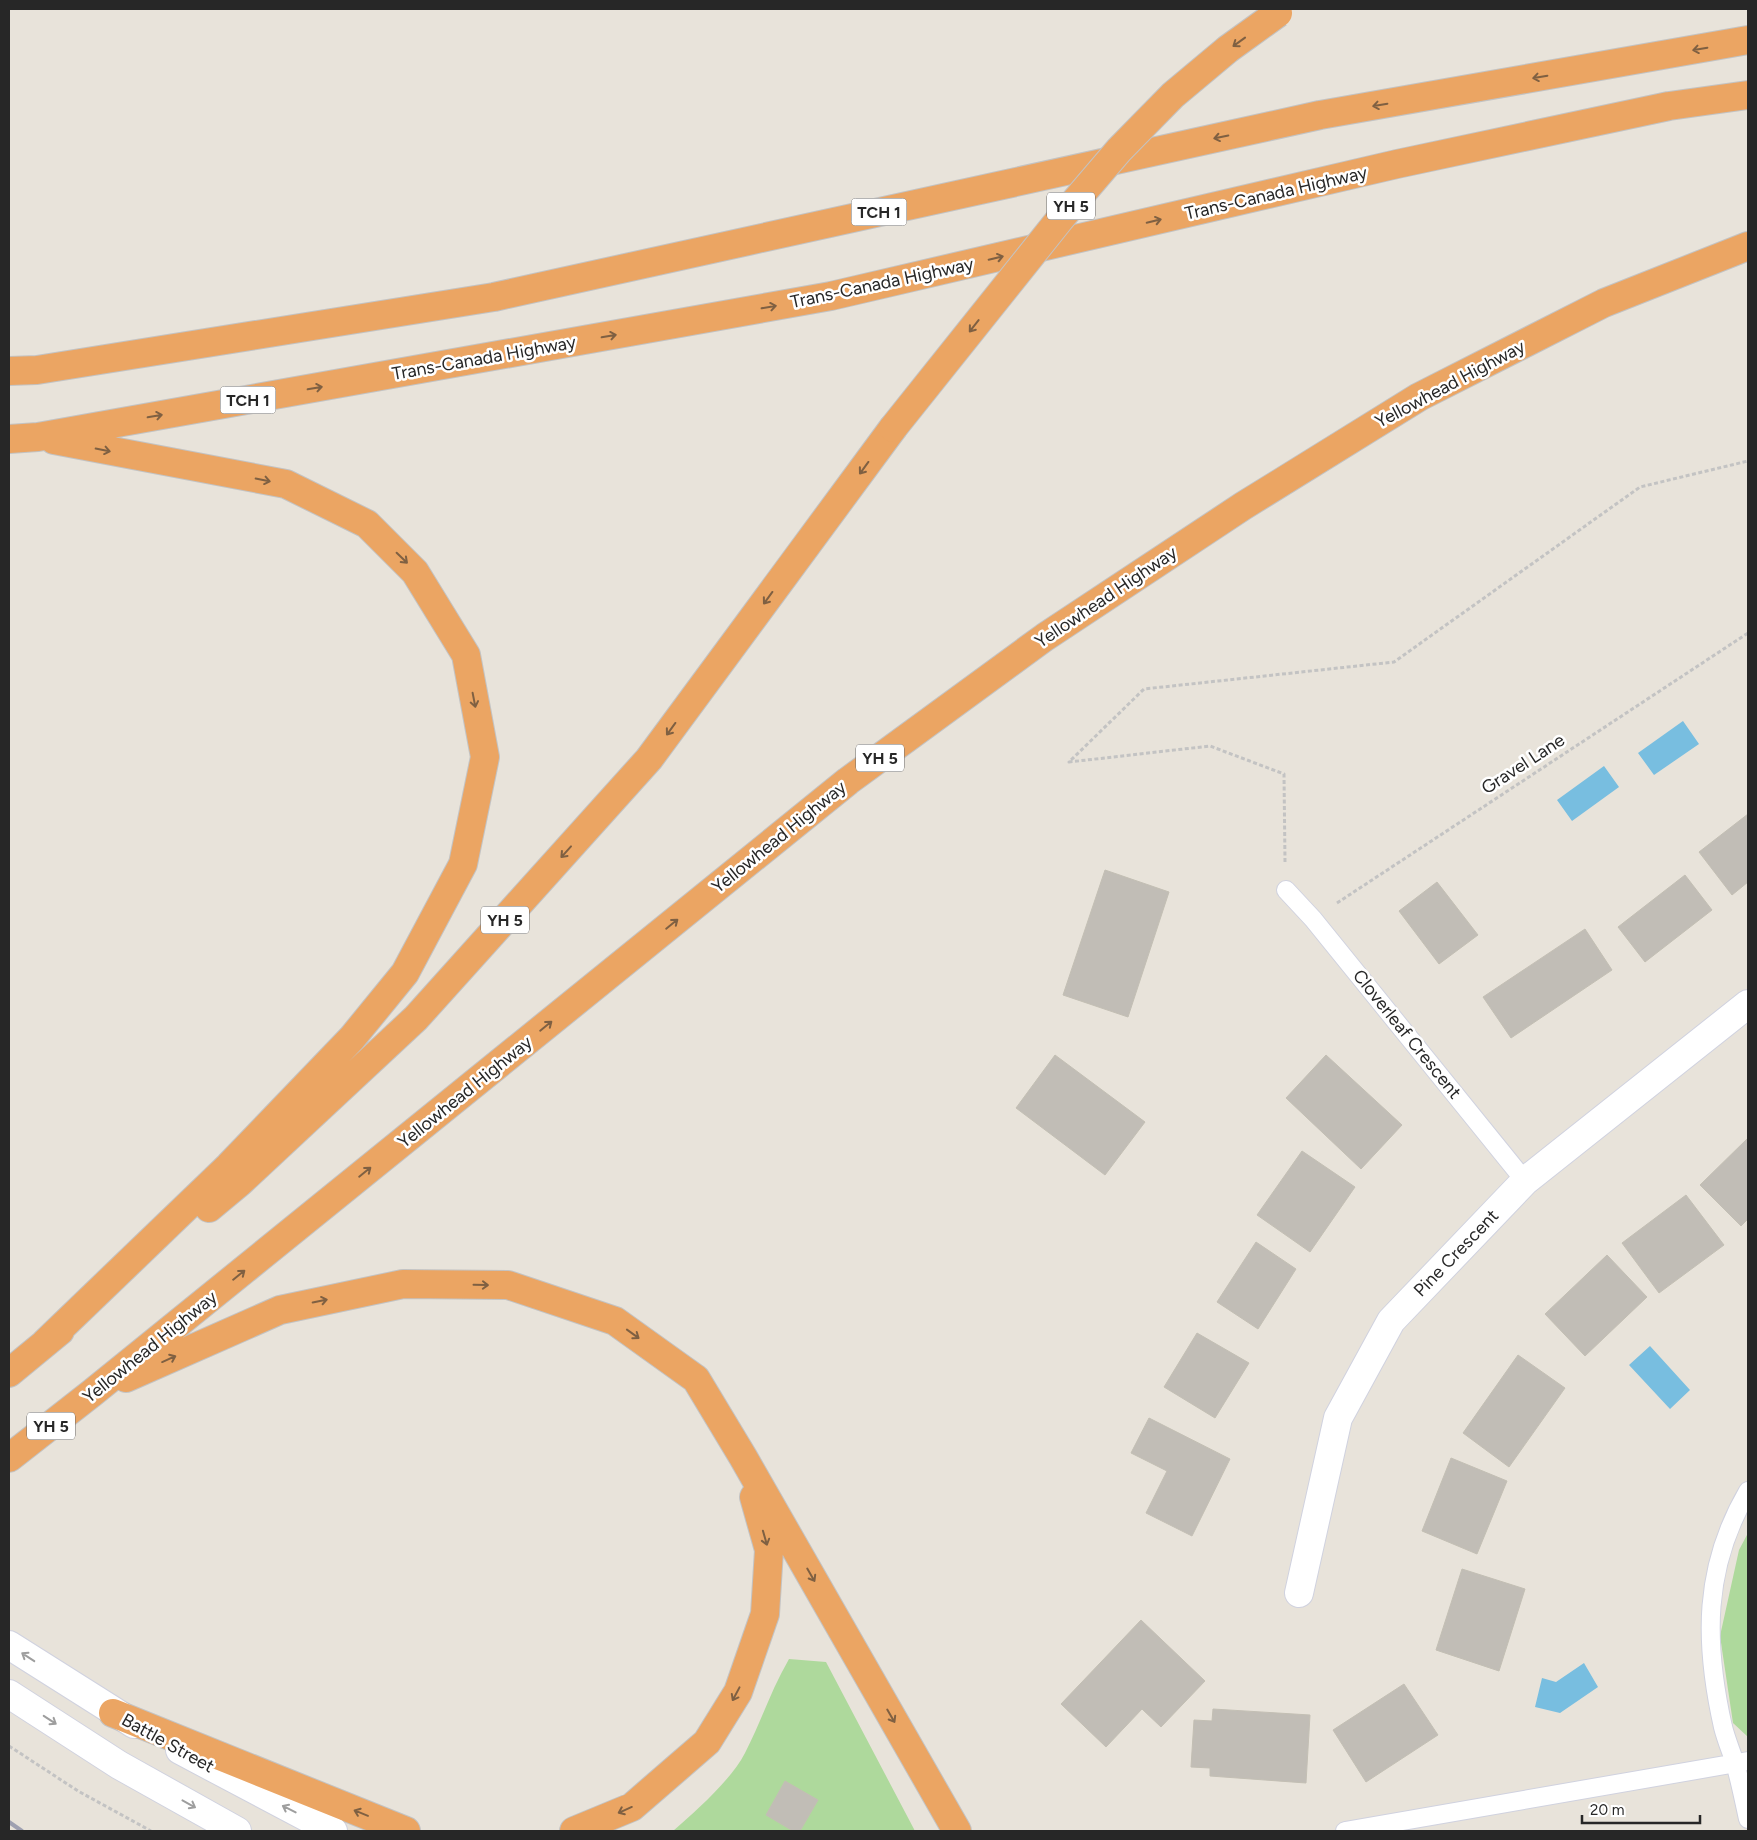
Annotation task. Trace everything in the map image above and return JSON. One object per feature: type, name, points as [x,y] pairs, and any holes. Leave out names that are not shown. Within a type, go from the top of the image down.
[{"type":"highway","name":"YH 5","points":[[9,1373],[239,1183],[416,1018],[649,759],[893,428],[1060,219],[1119,150],[1174,95],[1228,49],[1281,11]]},
{"type":"highway","name":"TCH 1","points":[[9,371],[37,370],[494,297],[1320,115],[1748,40]]},
{"type":"highway","name":"Trans-Canada Highway","points":[[9,439],[38,437],[831,296],[1397,164],[1669,106],[1748,95]]},
{"type":"highway","name":"Yellowhead Highway","points":[[9,1458],[92,1394],[848,782],[1046,637],[1243,506],[1420,397],[1604,303],[1748,246]]},
{"type":"highway","points":[[38,437],[286,484],[367,524],[416,572],[466,655],[485,757],[463,864],[405,973],[352,1038],[229,1166],[45,1343]]},
{"type":"highway","points":[[92,1394],[280,1310],[403,1284],[508,1285],[615,1320],[696,1379],[743,1457],[957,1831]]},
{"type":"highway","points":[[574,1831],[632,1808],[707,1742],[738,1692],[765,1614],[769,1550],[743,1457]]},
{"type":"highway","points":[[113,1713],[406,1831]]},
{"type":"street","name":"Pine Crescent","points":[[1299,1593],[1338,1418],[1391,1321],[1525,1181],[1748,1004]]},
{"type":"street","name":"Battle Street","points":[[9,1644],[113,1713],[267,1798],[333,1831]]},
{"type":"street","points":[[9,1694],[119,1765],[237,1831]]},
{"type":"lane","name":"Cloverleaf Crescent","points":[[1286,890],[1313,919],[1525,1181]]},
{"type":"lane","points":[[1748,1491],[1734,1514],[1720,1552],[1712,1594],[1709,1642],[1723,1728],[1741,1762],[1748,1819]]},
{"type":"lane","points":[[1345,1831],[1741,1762]]},
{"type":"path","points":[[1286,890],[1284,774],[1210,746],[1069,762],[1144,689],[1394,662],[1640,487],[1748,461]]},
{"type":"path","name":"Gravel Lane","points":[[1313,919],[1748,633]]},
{"type":"path","points":[[9,1746],[78,1791],[151,1831]]},
{"type":"green space","points":[[1748,1533],[1748,1737],[1733,1723],[1720,1636],[1739,1550]]},
{"type":"green space","points":[[789,1659],[826,1662],[915,1831],[673,1831],[712,1795],[739,1763]]},
{"type":"water","points":[[1683,721],[1699,744],[1654,775],[1638,753]]},
{"type":"water","points":[[1604,766],[1619,787],[1572,821],[1557,800]]},
{"type":"water","points":[[1650,1346],[1690,1390],[1670,1409],[1629,1365]]},
{"type":"water","points":[[1584,1663],[1598,1687],[1560,1713],[1535,1707],[1542,1678],[1556,1682]]},
{"type":"building","points":[[1748,814],[1748,882],[1732,895],[1699,852]]},
{"type":"building","points":[[1105,870],[1169,892],[1128,1017],[1063,995]]},
{"type":"building","points":[[1685,875],[1712,910],[1645,962],[1618,927]]},
{"type":"building","points":[[1437,882],[1478,935],[1439,964],[1399,911]]},
{"type":"building","points":[[1585,929],[1612,970],[1511,1038],[1483,997]]},
{"type":"building","points":[[1055,1055],[1145,1122],[1105,1175],[1016,1108]]},
{"type":"building","points":[[1326,1055],[1402,1125],[1361,1169],[1286,1098]]},
{"type":"building","points":[[1748,1138],[1748,1219],[1741,1226],[1700,1185]]},
{"type":"building","points":[[1302,1151],[1355,1187],[1310,1252],[1257,1215]]},
{"type":"building","points":[[1686,1195],[1724,1245],[1659,1293],[1622,1243]]},
{"type":"building","points":[[1256,1242],[1296,1269],[1258,1329],[1217,1302]]},
{"type":"building","points":[[1607,1255],[1647,1297],[1585,1356],[1545,1314]]},
{"type":"building","points":[[1197,1333],[1249,1363],[1215,1418],[1164,1387]]},
{"type":"building","points":[[1518,1355],[1565,1388],[1509,1467],[1463,1433]]},
{"type":"building","points":[[1149,1418],[1230,1459],[1192,1536],[1146,1513],[1167,1471],[1131,1453]]},
{"type":"building","points":[[1451,1458],[1507,1481],[1477,1554],[1422,1531]]},
{"type":"building","points":[[1462,1569],[1525,1589],[1499,1671],[1436,1650]]},
{"type":"building","points":[[1141,1620],[1205,1681],[1161,1727],[1142,1709],[1106,1747],[1061,1704]]},
{"type":"building","points":[[1404,1684],[1438,1735],[1366,1782],[1333,1730]]},
{"type":"building","points":[[1213,1709],[1310,1715],[1306,1783],[1210,1776],[1210,1768],[1191,1767],[1194,1720],[1212,1721]]},
{"type":"building","points":[[785,1781],[818,1800],[800,1831],[793,1831],[766,1815]]},
{"type":"railway","points":[[9,1822],[22,1831]]}]
